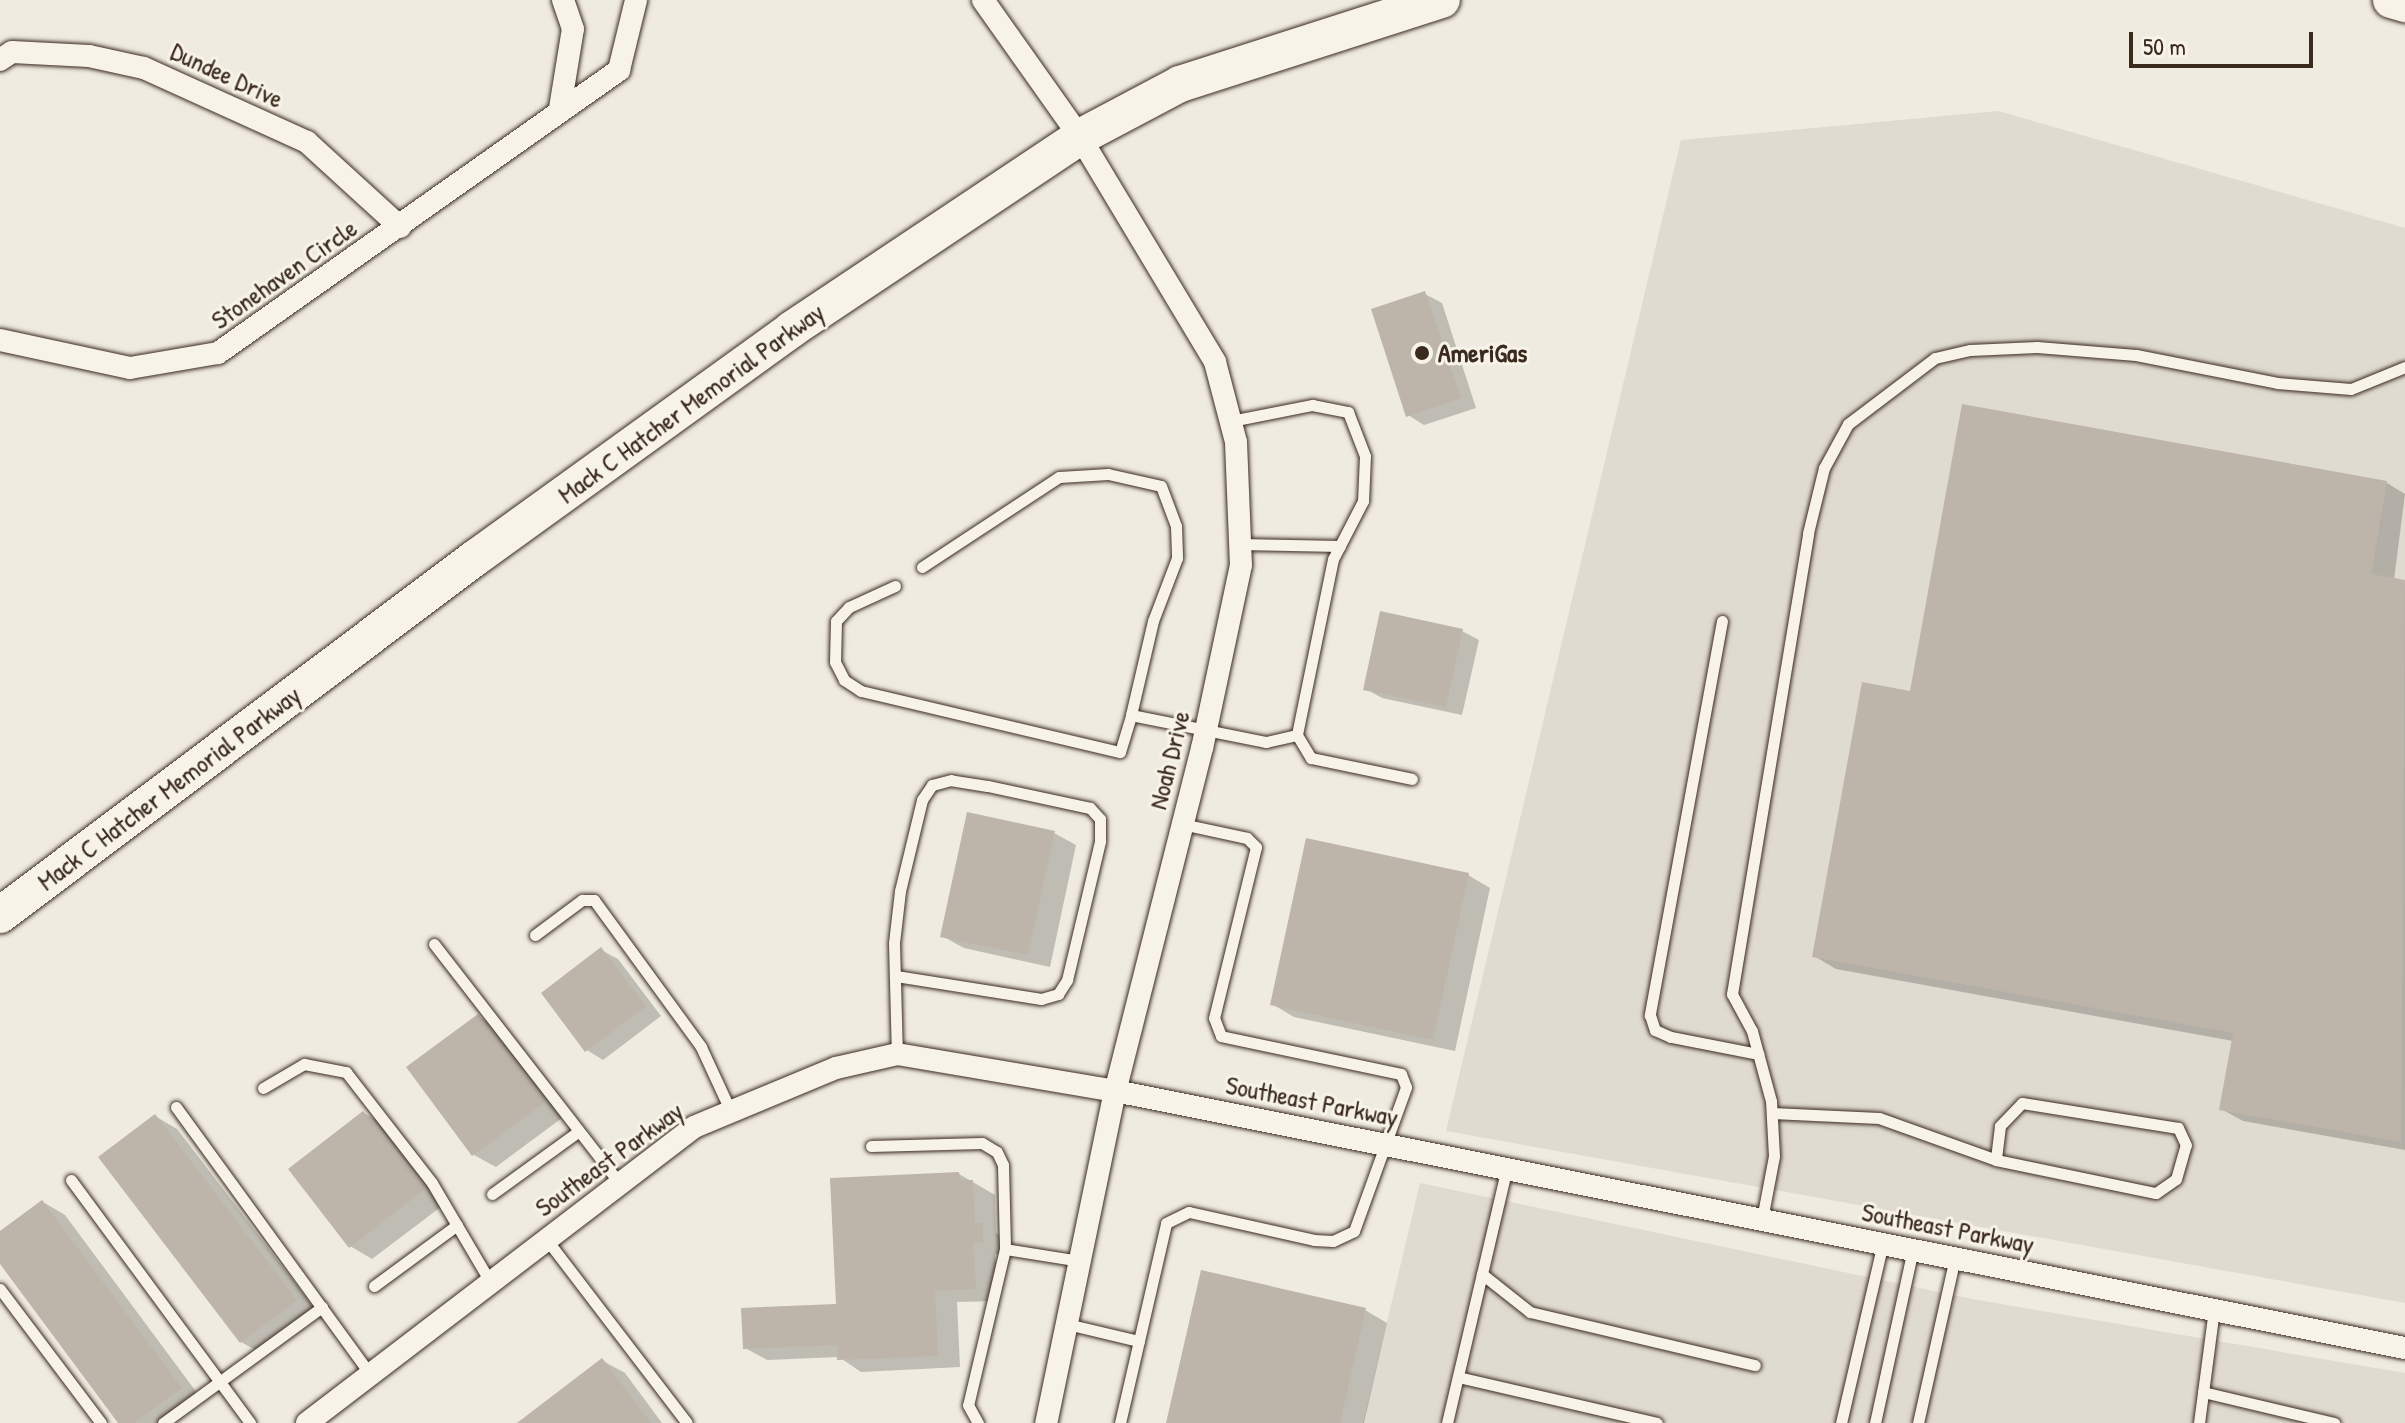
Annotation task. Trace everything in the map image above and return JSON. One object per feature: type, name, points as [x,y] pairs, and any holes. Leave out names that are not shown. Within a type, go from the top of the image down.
[{"type":"main road","name":"Mack C Hatcher Memorial Parkway","points":[[0,915],[475,558],[792,329],[1080,137],[1180,84],[1442,0]]},
{"type":"main road","points":[[2391,0],[2405,4]]},
{"type":"street","points":[[560,108],[573,29],[563,0]]},
{"type":"street","name":"Stonehaven Circle","points":[[0,340],[130,368],[218,353],[400,227],[560,108],[619,70],[636,0]]},
{"type":"street","name":"Noah Drive","points":[[983,0],[1080,137],[1215,362],[1231,421],[1241,565],[1205,732],[1115,1091],[1046,1423]]},
{"type":"street","name":"Dundee Drive","points":[[0,60],[12,52],[89,56],[144,68],[307,142],[400,227]]},
{"type":"street","name":"Southeast Parkway","points":[[311,1422],[694,1127],[836,1068],[897,1054],[1115,1091],[1387,1144],[2405,1348]]},
{"type":"lane","points":[[1762,1219],[1774,1156],[1772,1113],[1758,1054],[1732,994],[1808,533],[1824,468],[1848,424],[1935,358],[1970,350],[2037,347],[2136,355],[2277,383],[2351,389],[2405,367]]},
{"type":"lane","points":[[1231,421],[1312,405],[1348,412],[1365,456],[1363,501],[1340,546],[1297,735],[1311,758],[1412,779]]},
{"type":"lane","points":[[895,586],[849,607],[836,621],[831,641],[835,662],[844,680],[861,691],[1120,752],[1153,621],[1177,558],[1176,526],[1161,486],[1108,474],[1059,477],[922,567]]},
{"type":"lane","points":[[1240,544],[1340,546]]},
{"type":"lane","points":[[1722,621],[1650,1015],[1655,1030],[1671,1037],[1758,1054]]},
{"type":"lane","points":[[1131,715],[1266,742],[1297,735]]},
{"type":"lane","points":[[896,976],[1041,999],[1058,994],[1067,980],[1097,857],[1100,819],[1090,808],[987,786],[951,780],[932,785],[922,800],[900,891],[896,976],[897,1054]]},
{"type":"lane","points":[[1120,1423],[1166,1223],[1189,1212],[1333,1241],[1354,1231],[1406,1087],[1401,1074],[1221,1036],[1214,1018],[1256,847],[1247,838],[1182,824]]},
{"type":"lane","points":[[535,935],[582,900],[594,900],[701,1047],[731,1112]]},
{"type":"lane","points":[[434,944],[620,1184]]},
{"type":"lane","points":[[263,1088],[304,1064],[346,1072],[432,1183],[491,1283]]},
{"type":"lane","points":[[1772,1113],[1879,1118],[1996,1160],[2156,1193],[2176,1179],[2186,1145],[2178,1128],[2022,1103],[2000,1126],[1996,1160]]},
{"type":"lane","points":[[176,1107],[370,1374]]},
{"type":"lane","points":[[492,1194],[579,1131]]},
{"type":"lane","points":[[871,1146],[961,1141],[982,1143],[997,1152],[1003,1165],[1005,1249],[968,1405],[978,1423]]},
{"type":"lane","points":[[1447,1423],[1507,1168]]},
{"type":"lane","points":[[71,1180],[250,1423]]},
{"type":"lane","points":[[374,1286],[457,1225]]},
{"type":"lane","points":[[547,1240],[687,1423]]},
{"type":"lane","points":[[1841,1423],[1883,1243]]},
{"type":"lane","points":[[1005,1249],[1080,1261]]},
{"type":"lane","points":[[1875,1423],[1913,1249]]},
{"type":"lane","points":[[1918,1423],[1955,1258]]},
{"type":"lane","points":[[1482,1274],[1530,1312],[1755,1365]]},
{"type":"lane","points":[[0,1289],[101,1423]]},
{"type":"lane","points":[[163,1423],[322,1307]]},
{"type":"lane","points":[[2199,1423],[2214,1309]]},
{"type":"lane","points":[[1067,1324],[1139,1341]]},
{"type":"lane","points":[[1458,1377],[1657,1423]]},
{"type":"lane","points":[[2203,1392],[2334,1423]]},
{"type":"shaded area","points":[[1998,111],[2405,228],[2405,1303],[1446,1131],[1681,140]]},
{"type":"shaded area","points":[[1420,1183],[1972,1299],[2405,1373],[2405,1423],[1363,1423]]},
{"type":"building","points":[[1425,291],[1461,398],[1406,417],[1371,309]]},
{"type":"building","points":[[1962,404],[2387,481],[2371,574],[2405,580],[2401,1142],[2219,1110],[2233,1033],[1812,957],[1862,682],[1910,691]]},
{"type":"building","points":[[1380,611],[1463,629],[1446,707],[1363,690]]},
{"type":"building","points":[[967,812],[1055,831],[1028,955],[940,937]]},
{"type":"building","points":[[1306,838],[1469,873],[1433,1040],[1270,1005]]},
{"type":"building","points":[[601,947],[646,1006],[585,1052],[541,993]]},
{"type":"building","points":[[478,1014],[545,1102],[472,1156],[406,1067]]},
{"type":"building","points":[[363,1111],[425,1189],[349,1248],[288,1169]]},
{"type":"building","points":[[155,1114],[297,1300],[240,1343],[98,1157]]},
{"type":"building","points":[[959,1172],[960,1180],[973,1180],[975,1223],[983,1223],[983,1242],[973,1243],[976,1289],[935,1291],[938,1356],[837,1360],[837,1345],[743,1349],[741,1308],[836,1304],[830,1178]]},
{"type":"building","points":[[42,1200],[182,1388],[134,1423],[118,1423],[0,1264],[0,1231]]},
{"type":"building","points":[[1201,1270],[1366,1308],[1340,1423],[1166,1423]]},
{"type":"building","points":[[602,1358],[651,1423],[517,1423]]},
{"type":"place","name":"AmeriGas","points":[[1422,353]]}]
